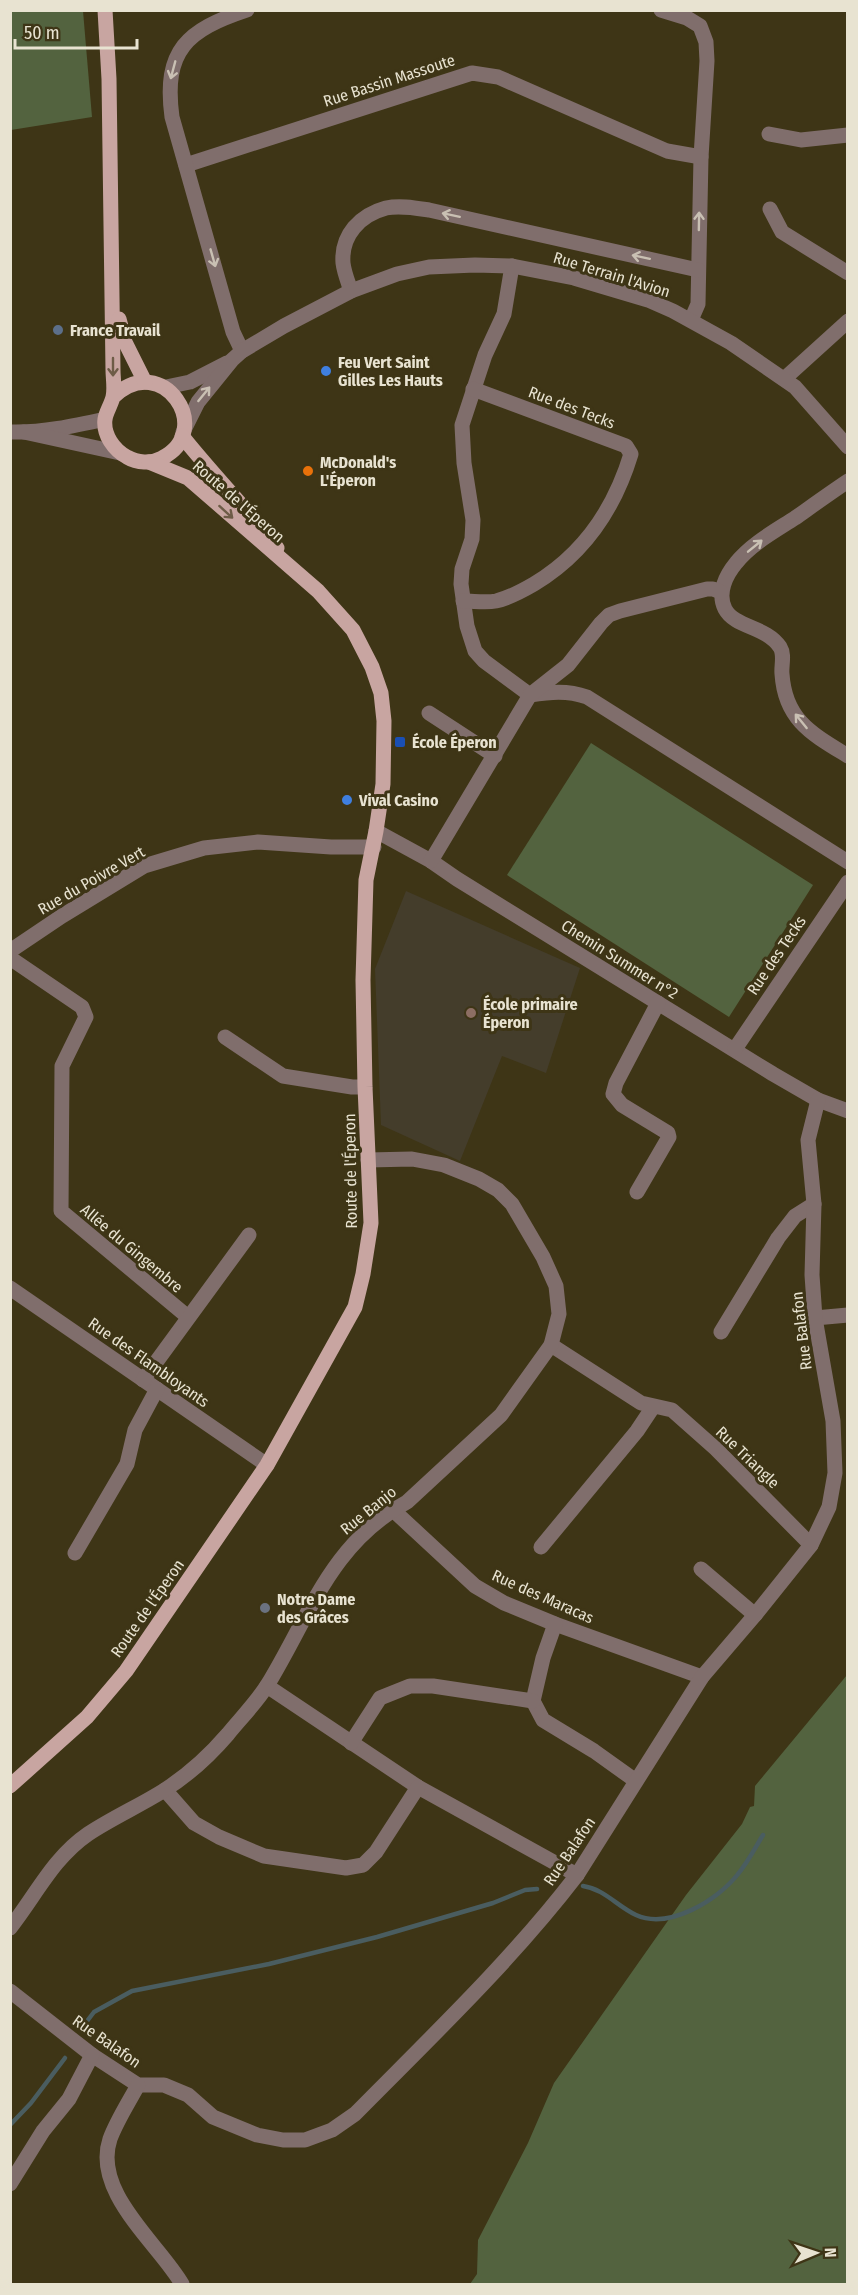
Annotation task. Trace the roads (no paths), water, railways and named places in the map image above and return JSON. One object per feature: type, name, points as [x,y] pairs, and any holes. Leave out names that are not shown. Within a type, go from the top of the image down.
[{"type":"main road","points":[[105,10],[113,296],[113,397],[105,418],[108,438],[120,453],[134,460],[148,462],[171,453],[183,434],[184,415],[178,399],[165,387],[145,382],[133,383],[122,388],[113,397]]},
{"type":"main road","points":[[113,296],[125,342],[145,382]]},
{"type":"main road","name":"Route de l'Éperon","points":[[183,434],[210,471],[255,520],[300,578]]},
{"type":"main road","name":"Route de l'Éperon","points":[[10,1786],[87,1717],[126,1671],[267,1465],[355,1307],[371,1223],[363,980],[366,880],[383,784],[384,721],[381,693],[372,667],[352,630],[318,591],[300,578],[188,478],[176,471],[148,462]]},
{"type":"street","points":[[237,355],[233,332],[172,117],[169,93],[172,70],[179,52],[190,37],[224,18],[247,10]]},
{"type":"street","points":[[661,10],[687,18],[700,26],[706,42],[698,304],[691,320]]},
{"type":"street","name":"Rue Bassin Massoute","points":[[186,165],[472,73],[498,77],[667,151],[701,157]]},
{"type":"street","points":[[769,134],[801,140],[848,135]]},
{"type":"street","points":[[351,291],[343,261],[345,244],[352,227],[367,216],[387,208],[411,207],[429,210],[698,270]]},
{"type":"street","points":[[770,208],[782,232],[848,273]]},
{"type":"street","points":[[512,266],[504,314],[473,389],[462,425],[464,464],[473,520],[461,584],[466,626],[475,651],[484,661],[530,695],[557,691],[573,692],[587,697],[848,862]]},
{"type":"street","name":"Rue Terrain l'Avion","points":[[165,387],[190,382],[351,291],[397,274],[429,267],[512,266],[574,278],[638,297],[691,320],[731,343],[795,387],[848,447]]},
{"type":"street","points":[[784,379],[848,321]]},
{"type":"street","name":"Rue Terrain l'Avion","points":[[183,434],[198,402],[237,355]]},
{"type":"street","name":"Rue des Tecks","points":[[464,601],[495,601],[519,593],[543,579],[575,554],[602,521],[626,472],[631,454],[626,446],[473,389]]},
{"type":"street","points":[[17,432],[79,424],[105,418]]},
{"type":"street","points":[[17,432],[120,453]]},
{"type":"street","points":[[848,481],[767,536],[738,561],[728,574],[722,592],[725,609],[735,621],[758,628],[780,648],[783,657],[784,692],[801,725],[848,756]]},
{"type":"street","points":[[431,861],[530,695],[568,665],[609,615],[620,610],[706,589],[722,592]]},
{"type":"street","points":[[429,713],[495,756]]},
{"type":"street","name":"Chemin Summer n°2","points":[[375,839],[431,861],[818,1100],[848,1111]]},
{"type":"street","name":"Rue du Poivre Vert","points":[[10,951],[144,866],[204,848],[258,842],[331,847],[375,839]]},
{"type":"street","name":"Rue des Tecks","points":[[735,1049],[848,882]]},
{"type":"street","name":"Allée du Gingembre","points":[[10,958],[82,1007],[86,1017],[62,1066],[61,1211],[188,1317]]},
{"type":"street","points":[[637,1192],[669,1137],[668,1133],[622,1105],[613,1094],[616,1083],[658,1003]]},
{"type":"street","points":[[225,1037],[283,1076],[352,1088],[365,1087]]},
{"type":"street","name":"Rue Balafon","points":[[10,1991],[92,2055],[138,2085],[164,2085],[188,2095],[213,2117],[257,2135],[283,2140],[305,2140],[332,2130],[355,2114],[480,1987],[577,1875],[702,1677],[811,1545],[829,1507],[840,1421],[815,1318],[812,1275],[814,1204],[808,1140],[818,1100]]},
{"type":"street","name":"Rue Banjo","points":[[10,1928],[42,1880],[66,1852],[88,1834],[165,1790],[212,1752],[267,1686],[325,1581],[344,1554],[363,1533],[407,1502],[501,1415],[552,1345],[559,1314],[556,1286],[543,1257],[512,1204],[498,1190],[479,1179],[444,1165],[412,1160],[368,1160]]},
{"type":"street","points":[[721,1332],[778,1238],[795,1216],[814,1204]]},
{"type":"street","name":"Allée du Gingembre","points":[[143,1380],[249,1235]]},
{"type":"street","name":"Rue des Flambloyants","points":[[10,1288],[267,1465]]},
{"type":"street","points":[[815,1318],[848,1315]]},
{"type":"street","name":"Rue Triangle","points":[[552,1345],[641,1403],[672,1410],[716,1449],[811,1545]]},
{"type":"street","points":[[75,1553],[127,1464],[135,1430],[157,1389]]},
{"type":"street","points":[[541,1547],[637,1431],[653,1407]]},
{"type":"street","name":"Rue des Maracas","points":[[393,1510],[475,1586],[504,1603],[555,1624],[702,1677]]},
{"type":"street","points":[[700,1569],[755,1615]]},
{"type":"street","points":[[555,1624],[543,1658],[533,1701],[543,1720],[594,1751],[636,1781]]},
{"type":"street","points":[[267,1686],[418,1787],[577,1875]]},
{"type":"street","points":[[351,1743],[380,1698],[410,1686],[433,1686],[533,1701]]},
{"type":"street","points":[[165,1790],[194,1823],[219,1837],[264,1856],[346,1868],[363,1865],[376,1852],[418,1787]]},
{"type":"street","points":[[10,2184],[43,2131],[69,2099],[92,2055]]},
{"type":"street","points":[[138,2085],[110,2139],[107,2155],[111,2176],[117,2193],[128,2212],[182,2284]]},
{"type":"waterway","points":[[583,1886],[604,1894],[636,1915],[649,1919],[663,1919],[678,1915],[706,1902],[729,1884],[745,1865],[763,1835]]},
{"type":"waterway","points":[[81,2029],[94,2012],[132,1991],[269,1964],[377,1937],[493,1903],[525,1890],[537,1889]]},
{"type":"waterway","points":[[10,2125],[31,2103],[65,2058]]},
{"type":"place","name":"France Travail","points":[[58,330]]},
{"type":"place","name":"Feu Vert Saint Gilles Les Hauts","points":[[326,371]]},
{"type":"place","name":"McDonald's L'Éperon","points":[[308,471]]},
{"type":"place","name":"École Éperon","points":[[400,742]]},
{"type":"place","name":"Vival Casino","points":[[347,800]]},
{"type":"place","name":"École primaire Éperon","points":[[471,1013]]},
{"type":"place","name":"Notre Dame des Grâces","points":[[265,1608]]}]
